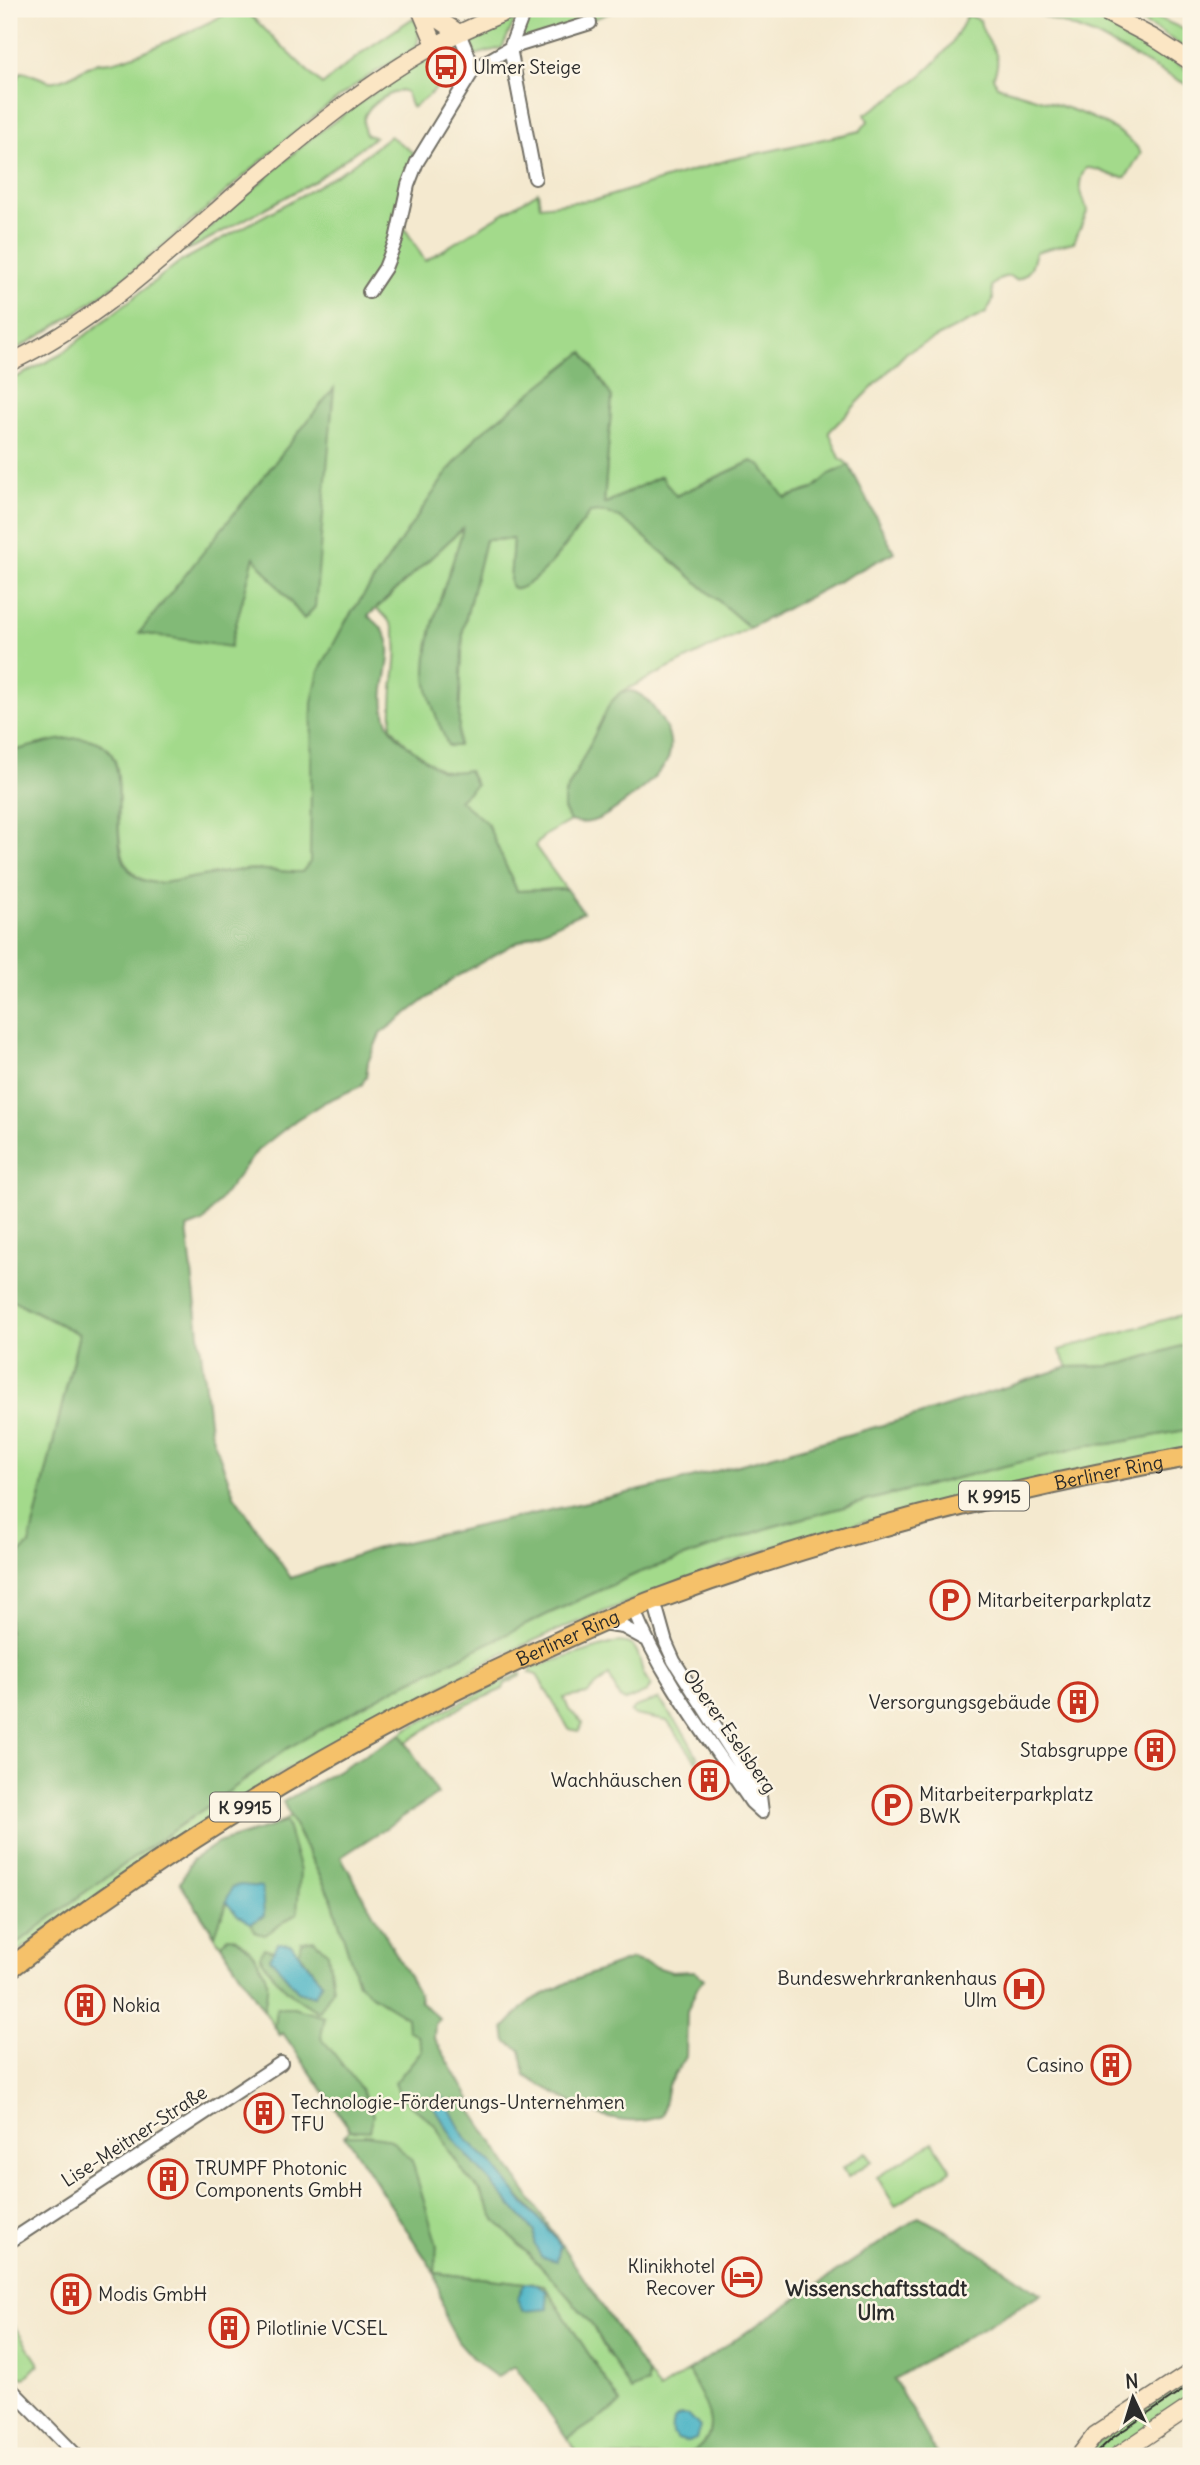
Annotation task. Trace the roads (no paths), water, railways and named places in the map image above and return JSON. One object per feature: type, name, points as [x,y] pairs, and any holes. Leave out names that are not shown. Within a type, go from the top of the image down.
[{"type":"main road","name":"Berliner Ring","points":[[9,1969],[181,1848],[289,1781],[496,1670],[633,1608],[801,1550],[957,1505],[1191,1456]]},
{"type":"street","points":[[421,9],[459,33],[474,69]]},
{"type":"street","points":[[421,9],[435,45],[454,67],[474,69]]},
{"type":"street","points":[[9,363],[51,340],[114,298],[174,250],[292,147],[368,88],[435,45],[513,9]]},
{"type":"street","points":[[525,9],[510,48],[535,178]]},
{"type":"street","points":[[1098,9],[1154,38],[1191,62]]},
{"type":"street","points":[[369,292],[385,268],[396,240],[408,185],[418,162],[474,69],[510,48],[590,23]]},
{"type":"street","name":"Oberer Eselsberg","points":[[633,1608],[645,1639],[679,1695],[745,1793],[762,1812],[760,1796],[674,1661],[654,1600]]},
{"type":"street","points":[[597,1624],[623,1627],[645,1639]]},
{"type":"street","name":"Lise-Meitner-Straße","points":[[9,2242],[281,2063]]},
{"type":"street","points":[[1079,2456],[1095,2435],[1191,2372]]},
{"type":"street","points":[[9,2387],[77,2456]]},
{"type":"street","points":[[1117,2456],[1191,2406]]},
{"type":"water","points":[[232,1887],[262,1887],[264,1916],[251,1923],[238,1916],[226,1902]]},
{"type":"water","points":[[278,1943],[291,1944],[322,1983],[314,1996],[298,1991],[270,1958]]},
{"type":"water","points":[[444,2098],[465,2138],[493,2164],[560,2246],[557,2261],[541,2257],[534,2243],[535,2232],[457,2144],[433,2105]]},
{"type":"water","points":[[525,2283],[538,2285],[546,2291],[548,2309],[523,2311],[517,2299]]},
{"type":"water","points":[[681,2415],[689,2415],[700,2427],[696,2439],[688,2442],[678,2439],[672,2433],[673,2422]]},
{"type":"tram line","points":[[1093,2456],[1112,2438],[1191,2385]]},
{"type":"place","name":"Ulmer Steige","points":[[446,67]]},
{"type":"place","name":"Mitarbeiterparkplatz","points":[[950,1600]]},
{"type":"place","name":"Versorgungsgebäude","points":[[1078,1702]]},
{"type":"place","name":"Stabsgruppe","points":[[1155,1750]]},
{"type":"place","name":"Wachhäuschen","points":[[709,1780]]},
{"type":"place","name":"Mitarbeiterparkplatz BWK","points":[[892,1805]]},
{"type":"place","name":"Bundeswehrkrankenhaus Ulm","points":[[1024,1989]]},
{"type":"place","name":"Nokia","points":[[85,2005]]},
{"type":"place","name":"Casino","points":[[1111,2065]]},
{"type":"place","name":"Technologie-Förderungs-Unternehmen TFU","points":[[264,2113]]},
{"type":"place","name":"TRUMPF Photonic Components GmbH","points":[[168,2179]]},
{"type":"place","name":"Klinikhotel Recover","points":[[742,2277]]},
{"type":"place","name":"Modis GmbH","points":[[71,2294]]},
{"type":"place","name":"Pilotlinie VCSEL","points":[[229,2328]]},
{"type":"district","name":"Wissenschaftsstadt Ulm","points":[[876,2300]]}]
